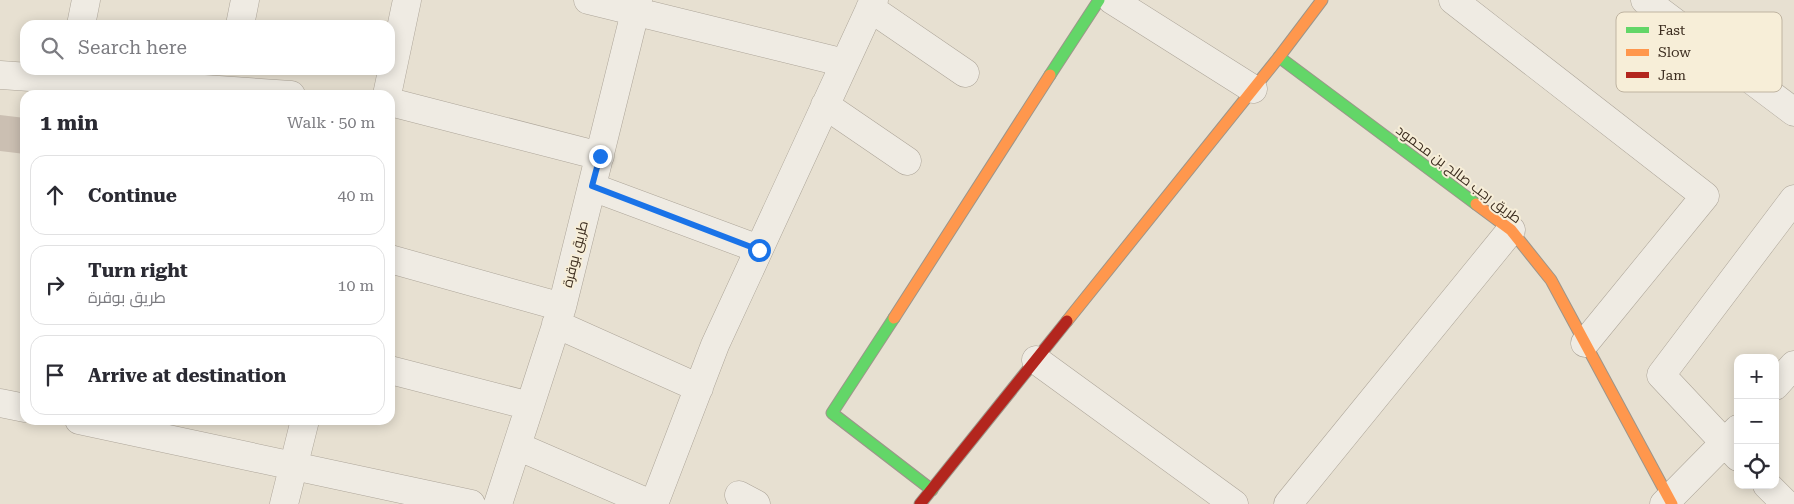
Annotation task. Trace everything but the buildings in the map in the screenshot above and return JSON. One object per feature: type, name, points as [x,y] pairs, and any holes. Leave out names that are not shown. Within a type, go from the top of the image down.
[{"type":"street","points":[[82,20],[86,0]]},
{"type":"street","points":[[241,20],[245,0]]},
{"type":"street","points":[[395,57],[407,0]]},
{"type":"street","points":[[588,0],[637,6],[845,62]]},
{"type":"street","points":[[932,490],[832,413],[1098,0]]},
{"type":"street","points":[[1112,0],[1253,89]]},
{"type":"street","points":[[920,504],[1279,57],[1322,0]]},
{"type":"street","points":[[1453,0],[1705,196],[1584,343]]},
{"type":"street","points":[[1645,0],[1661,12]]},
{"type":"street","points":[[517,446],[653,504],[715,345],[872,4],[965,73]]},
{"type":"street","name":"طريق بوقرة","points":[[498,504],[559,315],[637,6]]},
{"type":"street","name":"طريق رجب صالح بن محمود","points":[[1279,57],[1511,230],[1551,280],[1668,503]]},
{"type":"street","points":[[0,75],[71,75],[227,85],[259,90]]},
{"type":"street","points":[[388,90],[391,75]]},
{"type":"street","points":[[1767,92],[1794,112]]},
{"type":"street","points":[[395,103],[600,156]]},
{"type":"street","points":[[826,105],[907,161]]},
{"type":"street","points":[[592,186],[759,250]]},
{"type":"street","points":[[1668,503],[1733,443],[1661,375],[1794,199]]},
{"type":"street","points":[[1288,504],[1511,230]]},
{"type":"street","points":[[395,261],[559,315],[699,388]]},
{"type":"street","points":[[1036,360],[1234,504]]},
{"type":"street","points":[[1779,382],[1794,365]]},
{"type":"street","points":[[395,371],[530,406]]},
{"type":"street","points":[[0,403],[20,407]]},
{"type":"street","points":[[130,425],[150,427],[293,466],[471,504]]},
{"type":"street","points":[[284,504],[304,425]]},
{"type":"street","points":[[1771,489],[1786,504]]},
{"type":"traffic: fast","points":[[1050,75],[1099,0]]},
{"type":"traffic: fast","points":[[1279,57],[1476,204]]},
{"type":"traffic: fast","points":[[894,318],[832,413],[932,490]]},
{"type":"traffic: slow","points":[[1067,321],[1279,57],[1322,0]]},
{"type":"traffic: slow","points":[[894,318],[1050,75]]},
{"type":"traffic: slow","points":[[1476,204],[1511,230],[1551,280],[1672,504]]},
{"type":"traffic: jam","points":[[920,504],[1067,321]]},
{"type":"route","points":[[600,156],[592,186],[759,250]]}]
